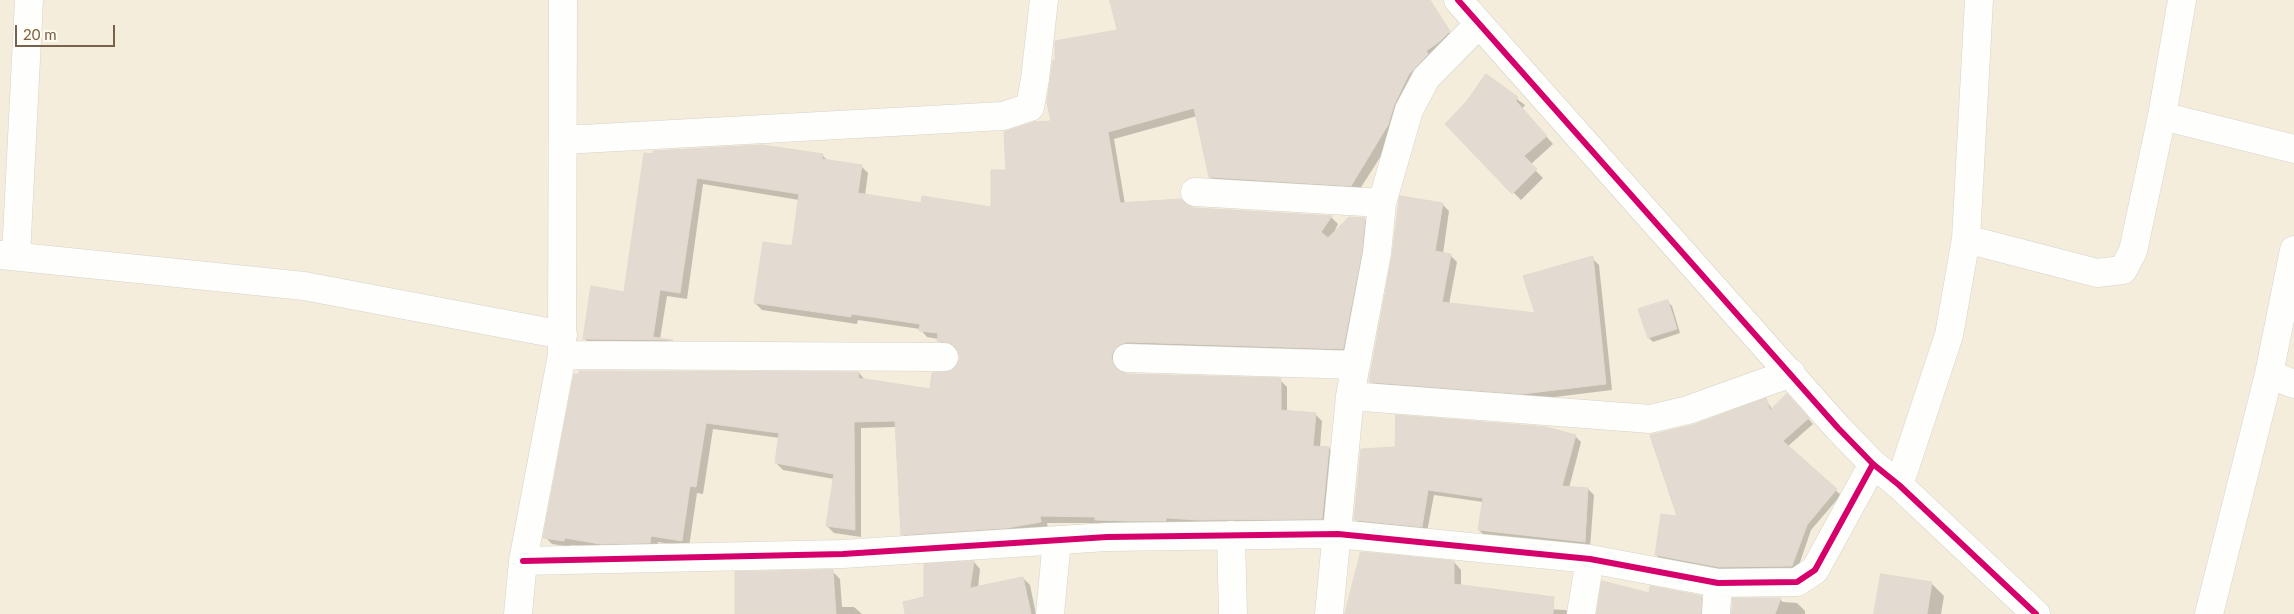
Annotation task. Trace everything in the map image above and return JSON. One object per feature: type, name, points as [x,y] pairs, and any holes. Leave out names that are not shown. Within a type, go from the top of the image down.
[{"type":"street","points":[[30,0],[8,255],[304,286],[563,345],[944,357]]},
{"type":"street","points":[[518,614],[523,561],[563,345],[563,0]]},
{"type":"street","points":[[563,140],[1003,116],[1030,107],[1044,0]]},
{"type":"street","points":[[1458,0],[1838,428],[1873,464],[1899,485],[2036,614]]},
{"type":"street","points":[[1899,485],[1949,334],[1966,238],[1979,0]]},
{"type":"street","points":[[1966,238],[2097,274],[2123,270],[2133,250],[2162,116],[2182,0]]},
{"type":"street","points":[[1329,614],[1350,396],[1377,253],[1382,203],[1409,110],[1426,78],[1479,24]]},
{"type":"street","points":[[2162,116],[2294,149]]},
{"type":"street","points":[[1195,192],[1382,203]]},
{"type":"street","points":[[2210,614],[2269,374],[2294,250]]},
{"type":"street","points":[[1127,358],[1356,365]]},
{"type":"street","points":[[1350,396],[1650,419],[1688,410],[1791,373]]},
{"type":"street","points":[[2269,374],[2294,384]]},
{"type":"street","points":[[523,561],[843,554],[1107,536],[1338,534],[1590,559],[1718,583],[1797,582],[1815,570],[1873,464]]},
{"type":"street","points":[[1230,535],[1233,614]]},
{"type":"street","points":[[1050,614],[1057,540]]},
{"type":"street","points":[[1581,614],[1590,559]]},
{"type":"street","points":[[1716,614],[1718,583]]},
{"type":"shaded area","points":[[0,0],[2294,0],[2294,614],[0,614]]},
{"type":"building","points":[[1110,0],[1430,0],[1450,31],[1426,51],[1428,54],[1409,74],[1394,105],[1388,125],[1351,186],[1209,177],[1194,108],[1108,132],[1120,203],[1181,199],[1187,205],[1194,208],[1332,216],[1321,232],[1328,238],[1349,217],[1365,218],[1362,251],[1343,349],[1127,342],[1119,345],[1111,357],[1114,366],[1119,371],[1127,374],[1281,378],[1281,410],[1316,413],[1313,446],[1329,447],[1322,519],[1199,520],[1166,518],[1166,521],[1129,521],[1095,520],[1095,517],[1040,516],[1041,522],[1007,528],[901,535],[895,421],[854,422],[855,530],[826,526],[834,474],[775,463],[779,433],[706,423],[696,487],[690,486],[682,541],[651,536],[650,543],[600,544],[565,538],[564,541],[543,538],[574,374],[578,374],[579,371],[859,372],[858,378],[930,389],[932,373],[951,371],[957,365],[960,358],[958,350],[952,344],[937,341],[938,333],[919,331],[920,324],[851,314],[851,317],[754,303],[763,242],[792,246],[799,194],[697,178],[680,293],[660,290],[653,337],[673,340],[583,339],[591,286],[624,292],[644,153],[653,154],[653,151],[762,145],[823,154],[822,159],[862,165],[858,193],[921,203],[922,196],[991,207],[991,170],[1006,170],[1004,132],[1034,122],[1051,121],[1047,103],[1053,60],[1055,60],[1055,41],[1117,30]]},
{"type":"building","points":[[1486,74],[1518,97],[1516,101],[1547,136],[1524,156],[1537,169],[1512,194],[1445,124],[1467,101]]},
{"type":"building","points":[[1400,196],[1443,203],[1435,251],[1451,254],[1442,302],[1535,313],[1523,276],[1593,256],[1606,384],[1522,394],[1369,382],[1392,256]]},
{"type":"building","points":[[1668,300],[1677,329],[1648,338],[1638,309]]},
{"type":"building","points":[[1787,394],[1809,418],[1783,441],[1837,489],[1807,525],[1792,566],[1719,567],[1655,555],[1661,514],[1677,516],[1650,435],[1693,425],[1766,398],[1770,410]]},
{"type":"building","points":[[1396,415],[1546,427],[1576,435],[1562,486],[1588,488],[1585,542],[1478,530],[1483,498],[1428,490],[1422,527],[1354,520],[1361,449],[1395,447]]},
{"type":"building","points":[[1361,552],[1454,561],[1454,584],[1554,597],[1553,614],[1345,614]]},
{"type":"building","points":[[974,561],[970,588],[1023,577],[1031,614],[905,614],[903,602],[924,597],[924,564]]},
{"type":"building","points":[[833,570],[836,614],[735,614],[735,572]]},
{"type":"building","points":[[1881,574],[1932,582],[1927,614],[1874,614]]},
{"type":"building","points":[[1602,581],[1649,593],[1650,586],[1702,596],[1701,614],[1597,614]]},
{"type":"building","points":[[1733,598],[1781,598],[1775,614],[1732,614]]},
{"type":"cycle path","points":[[1458,0],[1838,428],[1873,464],[1899,485],[2036,614]]},
{"type":"cycle path","points":[[523,561],[843,554],[1107,537],[1338,534],[1590,559],[1718,583],[1797,582],[1815,570],[1873,464]]}]
